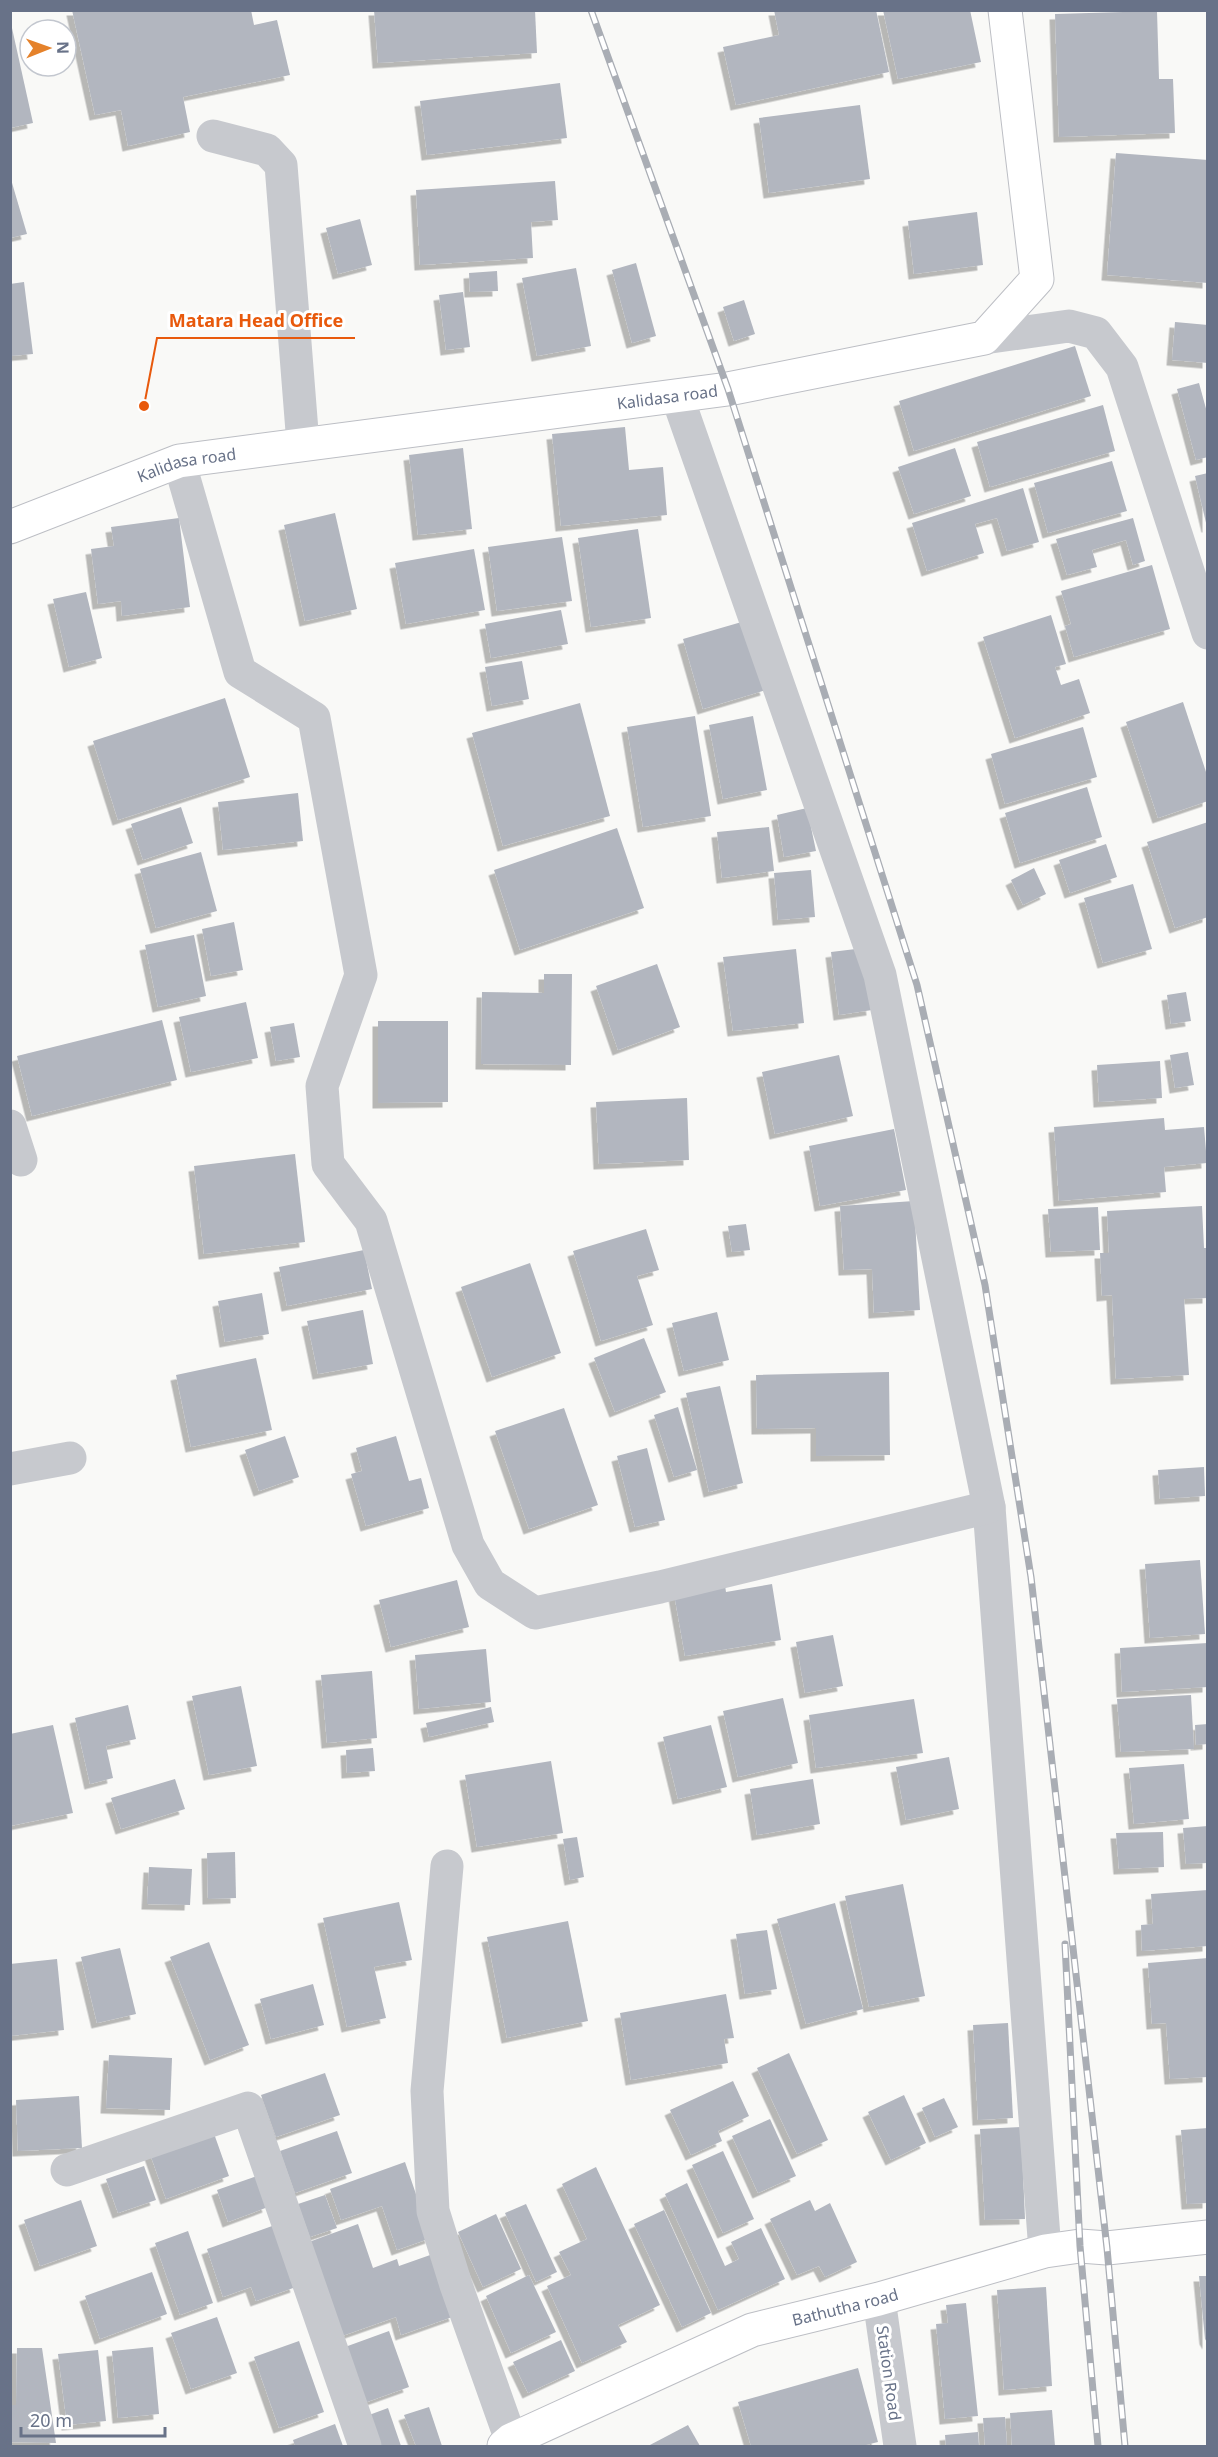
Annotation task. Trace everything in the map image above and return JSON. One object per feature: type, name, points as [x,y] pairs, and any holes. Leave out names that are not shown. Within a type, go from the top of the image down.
[{"type":"street","points":[[984,338],[1037,279],[1005,10]]},
{"type":"street","points":[[213,136],[267,150],[281,165],[303,444]]},
{"type":"street","points":[[984,338],[1070,326],[1096,333],[1122,366],[1200,581],[1208,633]]},
{"type":"street","name":"Kalidasa road","points":[[10,527],[179,461],[677,396],[984,338]]},
{"type":"street","points":[[677,396],[880,975],[989,1507],[1045,2251]]},
{"type":"street","points":[[179,461],[240,672],[314,718],[361,975],[322,1086],[328,1164],[371,1221],[468,1545],[490,1584],[535,1614],[660,1587],[989,1507]]},
{"type":"street","points":[[10,1126],[21,1160]]},
{"type":"street","points":[[10,1469],[70,1458]]},
{"type":"street","points":[[447,1866],[427,2091],[433,2211],[508,2443]]},
{"type":"street","points":[[67,2170],[248,2108],[365,2446]]},
{"type":"street","name":"Bathutha road","points":[[508,2443],[752,2330],[879,2299],[1045,2251],[1080,2246],[1107,2248],[1208,2237]]},
{"type":"street","name":"Station Road","points":[[879,2299],[900,2446]]},
{"type":"building","points":[[72,10],[251,10],[254,25],[277,20],[290,75],[183,97],[190,132],[128,146],[121,110],[95,115],[78,37],[78,18],[74,18]]},
{"type":"building","points":[[374,10],[535,10],[537,53],[378,63]]},
{"type":"building","points":[[774,10],[876,10],[889,72],[736,105],[723,47],[779,35]]},
{"type":"building","points":[[883,10],[970,10],[981,62],[898,79]]},
{"type":"building","points":[[1157,11],[1159,79],[1173,79],[1175,133],[1059,137],[1055,14]]},
{"type":"building","points":[[10,19],[18,55],[18,78],[23,78],[33,123],[10,128]]},
{"type":"building","points":[[560,83],[567,138],[427,155],[420,101]]},
{"type":"building","points":[[860,105],[870,179],[769,193],[759,118]]},
{"type":"building","points":[[1116,153],[1208,160],[1208,283],[1107,275]]},
{"type":"building","points":[[10,176],[27,234],[10,238]]},
{"type":"building","points":[[555,181],[558,220],[531,222],[533,258],[420,265],[416,190]]},
{"type":"building","points":[[977,212],[983,265],[914,274],[908,221]]},
{"type":"building","points":[[360,219],[372,265],[338,274],[326,228]]},
{"type":"building","points":[[636,263],[656,336],[632,343],[612,270]]},
{"type":"building","points":[[576,268],[591,346],[537,356],[522,278]]},
{"type":"building","points":[[497,271],[498,291],[470,292],[469,273]]},
{"type":"building","points":[[24,282],[33,354],[10,356],[10,284]]},
{"type":"building","points":[[463,292],[470,347],[446,350],[439,295]]},
{"type":"building","points":[[744,300],[755,334],[734,341],[723,307]]},
{"type":"building","points":[[1175,322],[1208,325],[1208,363],[1172,360]]},
{"type":"building","points":[[1075,346],[1091,396],[914,451],[899,401]]},
{"type":"building","points":[[1199,383],[1208,416],[1208,457],[1196,460],[1177,389]]},
{"type":"building","points":[[1103,405],[1115,451],[990,487],[977,442]]},
{"type":"building","points":[[625,427],[629,470],[663,467],[667,515],[561,526],[552,434]]},
{"type":"building","points":[[463,448],[472,529],[418,535],[409,455]]},
{"type":"building","points":[[955,448],[971,496],[914,514],[898,467]]},
{"type":"building","points":[[1112,461],[1127,511],[1048,533],[1034,483]]},
{"type":"building","points":[[1208,473],[1208,527],[1207,527],[1195,476]]},
{"type":"building","points":[[1023,488],[1039,542],[1007,551],[997,518],[975,524],[984,553],[927,571],[912,523]]},
{"type":"building","points":[[335,513],[357,609],[305,621],[284,525]]},
{"type":"building","points":[[179,518],[190,607],[122,616],[121,601],[98,604],[91,549],[114,546],[111,527]]},
{"type":"building","points":[[1133,518],[1145,561],[1133,565],[1126,540],[1092,550],[1097,567],[1067,575],[1056,539]]},
{"type":"building","points":[[638,529],[651,618],[591,627],[578,538]]},
{"type":"building","points":[[562,537],[572,601],[497,611],[488,547]]},
{"type":"building","points":[[474,549],[485,610],[406,624],[395,563]]},
{"type":"building","points":[[1152,565],[1170,629],[1074,657],[1065,626],[1071,624],[1061,591]]},
{"type":"building","points":[[86,592],[102,658],[69,667],[53,599]]},
{"type":"building","points":[[561,610],[568,644],[491,658],[485,624]]},
{"type":"building","points":[[1051,615],[1066,664],[1055,667],[1061,685],[1079,679],[1090,713],[1015,738],[983,637]]},
{"type":"building","points":[[745,621],[766,690],[703,709],[683,639]]},
{"type":"building","points":[[522,661],[529,699],[492,706],[485,667]]},
{"type":"building","points":[[225,698],[250,777],[118,820],[93,741]]},
{"type":"building","points":[[1183,702],[1208,778],[1208,801],[1158,818],[1126,722]]},
{"type":"building","points":[[580,703],[610,816],[503,846],[472,733]]},
{"type":"building","points":[[695,716],[711,816],[643,827],[627,727]]},
{"type":"building","points":[[753,716],[767,790],[723,799],[709,725]]},
{"type":"building","points":[[1083,727],[1097,777],[1005,804],[991,754]]},
{"type":"building","points":[[1087,787],[1102,837],[1020,863],[1005,813]]},
{"type":"building","points":[[298,793],[303,841],[223,850],[218,802]]},
{"type":"building","points":[[181,807],[193,843],[143,860],[131,824]]},
{"type":"building","points":[[807,808],[816,851],[784,857],[777,815]]},
{"type":"building","points":[[1208,822],[1208,917],[1175,928],[1147,842]]},
{"type":"building","points":[[769,827],[774,871],[722,878],[717,832]]},
{"type":"building","points":[[617,828],[644,908],[520,950],[494,870]]},
{"type":"building","points":[[1106,844],[1117,877],[1070,893],[1059,860]]},
{"type":"building","points":[[201,852],[217,911],[156,928],[140,869]]},
{"type":"building","points":[[1034,868],[1046,894],[1023,905],[1011,880]]},
{"type":"building","points":[[811,870],[815,917],[778,920],[774,873]]},
{"type":"building","points":[[1133,884],[1152,949],[1103,963],[1084,898]]},
{"type":"building","points":[[234,922],[243,970],[211,976],[202,929]]},
{"type":"building","points":[[194,935],[206,996],[158,1007],[145,945]]},
{"type":"building","points":[[864,948],[872,1010],[839,1015],[831,952]]},
{"type":"building","points":[[796,949],[804,1023],[733,1031],[723,957]]},
{"type":"building","points":[[657,964],[680,1027],[618,1050],[596,986]]},
{"type":"building","points":[[544,974],[572,974],[571,1065],[481,1064],[482,992],[544,993]]},
{"type":"building","points":[[1186,992],[1191,1021],[1171,1024],[1167,995]]},
{"type":"building","points":[[246,1002],[258,1058],[191,1072],[179,1017]]},
{"type":"building","points":[[162,1020],[177,1080],[32,1116],[17,1056]]},
{"type":"building","points":[[378,1021],[448,1021],[448,1102],[378,1103]]},
{"type":"building","points":[[294,1023],[300,1057],[276,1061],[270,1027]]},
{"type":"building","points":[[1188,1052],[1194,1085],[1175,1088],[1170,1055]]},
{"type":"building","points":[[839,1055],[853,1116],[775,1134],[762,1072]]},
{"type":"building","points":[[1160,1061],[1162,1098],[1099,1102],[1097,1065]]},
{"type":"building","points":[[687,1098],[689,1160],[599,1164],[596,1102]]},
{"type":"building","points":[[1164,1118],[1165,1130],[1204,1127],[1207,1163],[1164,1167],[1166,1192],[1059,1201],[1054,1127]]},
{"type":"building","points":[[894,1129],[906,1190],[820,1206],[809,1146]]},
{"type":"building","points":[[295,1154],[305,1242],[204,1254],[194,1166]]},
{"type":"building","points":[[914,1201],[920,1310],[874,1313],[872,1269],[844,1270],[840,1206]]},
{"type":"building","points":[[1202,1206],[1204,1248],[1208,1248],[1208,1298],[1184,1299],[1189,1375],[1116,1379],[1112,1295],[1102,1296],[1100,1253],[1109,1253],[1107,1211]]},
{"type":"building","points":[[1098,1207],[1100,1250],[1051,1252],[1048,1209]]},
{"type":"building","points":[[746,1224],[750,1250],[732,1252],[728,1226]]},
{"type":"building","points":[[646,1229],[659,1270],[637,1276],[653,1325],[601,1341],[573,1251]]},
{"type":"building","points":[[364,1250],[372,1289],[287,1306],[279,1267]]},
{"type":"building","points":[[530,1263],[561,1353],[492,1377],[461,1287]]},
{"type":"building","points":[[262,1293],[269,1334],[225,1342],[218,1301]]},
{"type":"building","points":[[363,1310],[373,1364],[318,1374],[307,1321]]},
{"type":"building","points":[[717,1312],[729,1360],[684,1371],[672,1323]]},
{"type":"building","points":[[644,1338],[666,1392],[615,1412],[594,1358]]},
{"type":"building","points":[[256,1358],[272,1430],[191,1447],[176,1375]]},
{"type":"building","points":[[889,1372],[890,1455],[816,1456],[816,1428],[757,1429],[756,1375]]},
{"type":"building","points":[[720,1386],[743,1483],[709,1492],[686,1393]]},
{"type":"building","points":[[678,1407],[697,1470],[674,1477],[654,1415]]},
{"type":"building","points":[[564,1408],[598,1505],[529,1529],[495,1431]]},
{"type":"building","points":[[285,1436],[299,1477],[259,1491],[245,1450]]},
{"type":"building","points":[[396,1436],[409,1481],[421,1478],[429,1508],[366,1526],[351,1474],[362,1471],[356,1448]]},
{"type":"building","points":[[647,1448],[665,1520],[635,1527],[617,1456]]},
{"type":"building","points":[[1204,1467],[1205,1496],[1160,1499],[1158,1470]]},
{"type":"building","points":[[1200,1560],[1205,1634],[1150,1638],[1145,1564]]},
{"type":"building","points":[[724,1579],[726,1592],[772,1584],[781,1640],[685,1656],[673,1588]]},
{"type":"building","points":[[457,1580],[469,1627],[391,1647],[379,1600]]},
{"type":"building","points":[[833,1635],[843,1686],[805,1693],[796,1642]]},
{"type":"building","points":[[1208,1643],[1208,1687],[1122,1692],[1120,1648]]},
{"type":"building","points":[[486,1649],[491,1702],[419,1709],[415,1655]]},
{"type":"building","points":[[372,1671],[377,1738],[327,1743],[321,1675]]},
{"type":"building","points":[[241,1686],[257,1766],[209,1775],[192,1696]]},
{"type":"building","points":[[1191,1695],[1194,1749],[1121,1752],[1117,1699]]},
{"type":"building","points":[[783,1698],[798,1763],[738,1777],[723,1711]]},
{"type":"building","points":[[914,1699],[923,1753],[816,1768],[809,1715]]},
{"type":"building","points":[[128,1705],[136,1739],[106,1746],[113,1778],[90,1784],[75,1718]]},
{"type":"building","points":[[491,1707],[494,1722],[429,1737],[426,1723]]},
{"type":"building","points":[[1208,1724],[1208,1744],[1196,1745],[1195,1725]]},
{"type":"building","points":[[53,1725],[73,1813],[10,1826],[10,1734]]},
{"type":"building","points":[[711,1725],[727,1787],[678,1799],[663,1737]]},
{"type":"building","points":[[373,1748],[375,1771],[347,1773],[346,1750]]},
{"type":"building","points":[[949,1757],[959,1809],[906,1820],[896,1767]]},
{"type":"building","points":[[551,1761],[563,1833],[477,1847],[465,1775]]},
{"type":"building","points":[[1184,1764],[1189,1819],[1134,1824],[1129,1768]]},
{"type":"building","points":[[175,1779],[185,1809],[121,1829],[111,1798]]},
{"type":"building","points":[[813,1779],[820,1824],[757,1835],[750,1789]]},
{"type":"building","points":[[1208,1826],[1208,1863],[1186,1864],[1183,1828]]},
{"type":"building","points":[[1163,1832],[1164,1867],[1119,1869],[1116,1833]]},
{"type":"building","points":[[577,1837],[584,1877],[570,1880],[563,1839]]},
{"type":"building","points":[[235,1852],[236,1898],[208,1899],[207,1853]]},
{"type":"building","points":[[149,1867],[192,1869],[190,1905],[147,1904]]},
{"type":"building","points":[[903,1884],[925,1996],[869,2007],[845,1896]]},
{"type":"building","points":[[1208,1890],[1208,1946],[1142,1951],[1141,1925],[1153,1924],[1151,1894]]},
{"type":"building","points":[[399,1902],[412,1960],[374,1967],[386,2018],[347,2027],[323,1918]]},
{"type":"building","points":[[835,1903],[863,2009],[806,2024],[777,1919]]},
{"type":"building","points":[[568,1921],[588,2021],[507,2038],[487,1937]]},
{"type":"building","points":[[767,1930],[777,1989],[745,1994],[736,1934]]},
{"type":"building","points":[[209,1942],[249,2045],[210,2060],[170,1957]]},
{"type":"building","points":[[120,1948],[136,2014],[97,2023],[81,1957]]},
{"type":"building","points":[[1208,1958],[1208,2077],[1170,2079],[1166,2023],[1152,2024],[1148,1963]]},
{"type":"building","points":[[57,1959],[64,2030],[10,2036],[10,1964]]},
{"type":"building","points":[[313,1984],[324,2025],[271,2039],[260,1999]]},
{"type":"building","points":[[726,1994],[734,2038],[724,2039],[728,2063],[631,2080],[620,2013]]},
{"type":"building","points":[[1008,2023],[1013,2118],[978,2120],[973,2025]]},
{"type":"building","points":[[789,2053],[828,2140],[797,2154],[757,2068]]},
{"type":"building","points":[[109,2055],[172,2058],[170,2110],[106,2108]]},
{"type":"building","points":[[325,2073],[340,2115],[276,2137],[261,2095]]},
{"type":"building","points":[[733,2081],[749,2116],[718,2131],[722,2141],[691,2155],[670,2110]]},
{"type":"building","points":[[904,2095],[926,2143],[891,2160],[868,2112]]},
{"type":"building","points":[[79,2096],[82,2148],[18,2151],[16,2100]]},
{"type":"building","points":[[944,2098],[958,2127],[935,2137],[922,2108]]},
{"type":"building","points":[[770,2119],[796,2176],[758,2193],[732,2136]]},
{"type":"building","points":[[1021,2127],[1025,2219],[985,2220],[980,2129]]},
{"type":"building","points":[[212,2128],[229,2176],[166,2199],[149,2151]]},
{"type":"building","points":[[1208,2128],[1208,2203],[1187,2204],[1181,2130]]},
{"type":"building","points":[[337,2131],[352,2173],[295,2193],[280,2151]]},
{"type":"building","points":[[723,2151],[754,2219],[723,2233],[692,2165]]},
{"type":"building","points":[[405,2162],[431,2238],[397,2250],[382,2206],[341,2220],[330,2189]]},
{"type":"building","points":[[144,2166],[156,2200],[118,2213],[106,2179]]},
{"type":"building","points":[[596,2167],[660,2305],[618,2325],[627,2342],[582,2363],[547,2286],[571,2275],[559,2252],[587,2239],[562,2184]]},
{"type":"building","points":[[257,2176],[268,2207],[228,2222],[217,2190]]},
{"type":"building","points":[[687,2183],[725,2266],[739,2259],[731,2242],[761,2228],[785,2279],[718,2310],[665,2194]]},
{"type":"building","points":[[325,2195],[337,2228],[310,2237],[298,2204]]},
{"type":"building","points":[[81,2200],[97,2246],[40,2266],[24,2220]]},
{"type":"building","points":[[810,2200],[815,2211],[830,2203],[857,2262],[825,2277],[819,2266],[797,2275],[770,2219]]},
{"type":"building","points":[[526,2204],[557,2272],[536,2282],[505,2213]]},
{"type":"building","points":[[664,2210],[711,2313],[682,2327],[634,2224]]},
{"type":"building","points":[[496,2214],[521,2269],[483,2287],[458,2232]]},
{"type":"building","points":[[358,2224],[373,2268],[397,2259],[399,2266],[433,2254],[455,2316],[401,2335],[396,2317],[342,2336],[309,2242]]},
{"type":"building","points":[[275,2225],[296,2287],[256,2301],[251,2287],[223,2297],[207,2249]]},
{"type":"building","points":[[188,2231],[213,2303],[180,2315],[155,2243]]},
{"type":"building","points":[[152,2272],[167,2314],[100,2339],[85,2296]]},
{"type":"building","points":[[529,2275],[556,2332],[511,2353],[486,2296]]},
{"type":"building","points":[[1199,2276],[1208,2276],[1208,2344],[1205,2339]]},
{"type":"building","points":[[1046,2287],[1052,2386],[1004,2390],[997,2290]]},
{"type":"building","points":[[966,2303],[978,2416],[945,2419],[936,2324],[948,2323],[946,2305]]},
{"type":"building","points":[[217,2317],[237,2373],[191,2389],[171,2333]]},
{"type":"building","points":[[389,2331],[409,2387],[364,2403],[345,2347]]},
{"type":"building","points":[[561,2340],[575,2371],[528,2393],[513,2362]]},
{"type":"building","points":[[299,2341],[324,2412],[279,2428],[254,2357]]},
{"type":"building","points":[[153,2347],[159,2414],[118,2418],[112,2351]]},
{"type":"building","points":[[17,2348],[42,2348],[56,2443],[10,2442],[10,2405],[16,2405]]},
{"type":"building","points":[[98,2350],[106,2421],[67,2425],[58,2354]]},
{"type":"building","points":[[858,2368],[878,2442],[862,2446],[751,2446],[738,2402]]},
{"type":"building","points":[[429,2407],[442,2446],[416,2446],[404,2415]]},
{"type":"building","points":[[388,2408],[401,2446],[372,2446],[361,2418]]},
{"type":"building","points":[[1052,2410],[1055,2446],[1012,2446],[1010,2413]]},
{"type":"building","points":[[1005,2417],[1007,2446],[985,2446],[983,2418]]},
{"type":"building","points":[[335,2424],[343,2446],[295,2446],[293,2440]]},
{"type":"building","points":[[688,2425],[700,2446],[648,2446]]},
{"type":"building","points":[[978,2432],[979,2446],[946,2446],[945,2435]]},
{"type":"railway","points":[[591,10],[728,389],[917,985],[985,1285],[1031,1577],[1107,2248],[1125,2446]]},
{"type":"railway","points":[[1065,1944],[1080,2246],[1098,2446]]},
{"type":"place","name":"Matara Head Office","points":[[144,406]]}]
